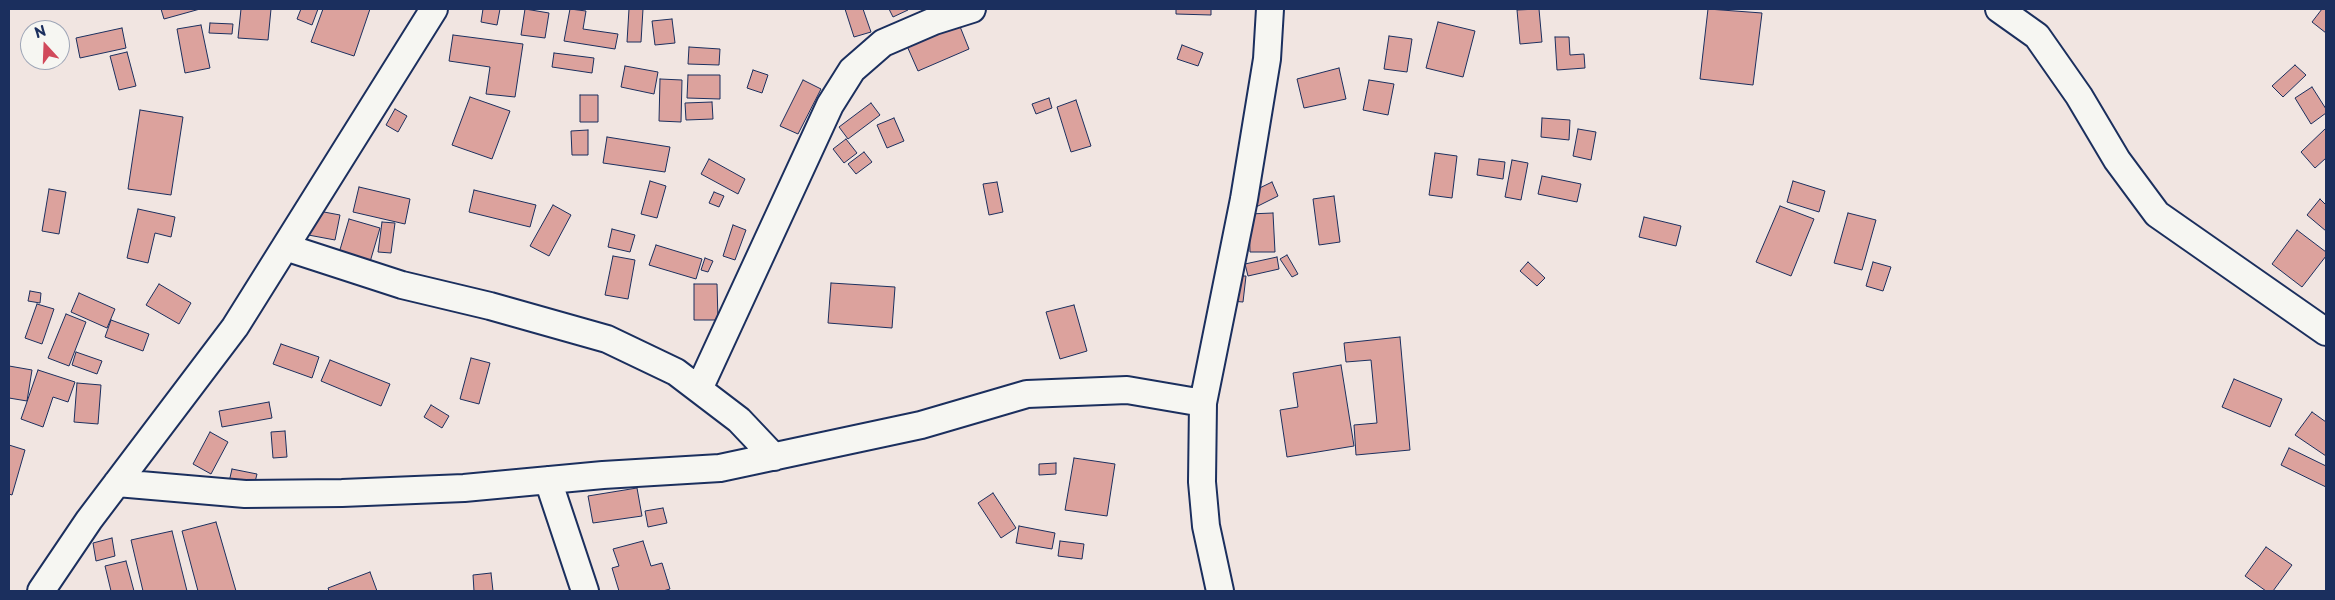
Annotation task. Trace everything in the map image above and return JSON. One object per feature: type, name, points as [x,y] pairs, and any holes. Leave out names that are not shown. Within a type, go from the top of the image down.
[{"type":"street","points":[[41,591],[117,483],[235,328],[434,9]]},
{"type":"street","points":[[699,390],[830,105],[852,70],[883,43],[934,20],[972,9]]},
{"type":"street","points":[[1220,591],[1206,526],[1202,482],[1203,403],[1244,199],[1267,59],[1270,9]]},
{"type":"street","points":[[2000,9],[2037,36],[2078,96],[2117,160],[2157,214],[2326,332]]},
{"type":"street","points":[[285,247],[402,285],[490,306],[607,339],[676,372],[739,420],[774,457]]},
{"type":"street","points":[[117,483],[264,494],[454,488],[720,468],[922,425],[1027,394],[1128,390],[1203,403]]},
{"type":"street","points":[[548,480],[585,591]]},
{"type":"building","points":[[161,9],[200,9],[164,19]]},
{"type":"building","points":[[241,9],[271,9],[268,40],[238,38]]},
{"type":"building","points":[[301,9],[318,9],[312,25],[297,19]]},
{"type":"building","points":[[323,9],[370,9],[354,56],[311,42]]},
{"type":"building","points":[[483,9],[500,9],[497,25],[481,22]]},
{"type":"building","points":[[525,9],[549,13],[545,38],[521,35]]},
{"type":"building","points":[[570,9],[586,11],[583,29],[618,34],[615,49],[564,41]]},
{"type":"building","points":[[629,9],[643,9],[641,42],[627,42]]},
{"type":"building","points":[[845,9],[863,9],[871,32],[854,37]]},
{"type":"building","points":[[889,9],[907,9],[908,10],[893,17]]},
{"type":"building","points":[[1176,9],[1211,9],[1211,15],[1176,14]]},
{"type":"building","points":[[1539,9],[1542,42],[1520,44],[1517,10]]},
{"type":"building","points":[[1708,9],[1762,13],[1753,85],[1700,79]]},
{"type":"building","points":[[2322,9],[2326,9],[2326,33],[2312,22]]},
{"type":"building","points":[[672,19],[675,43],[655,45],[652,21]]},
{"type":"building","points":[[1438,22],[1475,31],[1463,77],[1426,68]]},
{"type":"building","points":[[210,23],[233,24],[232,34],[209,33]]},
{"type":"building","points":[[959,24],[969,49],[918,71],[907,46]]},
{"type":"building","points":[[201,25],[210,68],[185,73],[177,29]]},
{"type":"building","points":[[122,28],[126,48],[80,58],[76,38]]},
{"type":"building","points":[[453,35],[523,44],[515,97],[486,94],[490,67],[449,61]]},
{"type":"building","points":[[1389,36],[1412,39],[1407,72],[1384,69]]},
{"type":"building","points":[[1555,37],[1569,37],[1570,55],[1584,54],[1585,68],[1557,70]]},
{"type":"building","points":[[1182,45],[1203,53],[1198,66],[1177,59]]},
{"type":"building","points":[[689,47],[720,49],[719,65],[688,64]]},
{"type":"building","points":[[127,52],[136,86],[119,90],[110,56]]},
{"type":"building","points":[[554,53],[594,58],[592,73],[552,67]]},
{"type":"building","points":[[2295,65],[2306,75],[2283,97],[2272,86]]},
{"type":"building","points":[[625,66],[658,72],[654,94],[621,87]]},
{"type":"building","points":[[1339,68],[1346,99],[1304,108],[1297,79]]},
{"type":"building","points":[[753,70],[768,75],[762,93],[747,88]]},
{"type":"building","points":[[688,75],[720,75],[720,99],[687,98]]},
{"type":"building","points":[[660,79],[682,80],[681,122],[659,121]]},
{"type":"building","points":[[803,80],[821,89],[798,134],[780,126]]},
{"type":"building","points":[[1369,80],[1394,84],[1388,115],[1363,110]]},
{"type":"building","points":[[2312,87],[2326,109],[2326,113],[2311,124],[2295,98]]},
{"type":"building","points":[[580,95],[598,95],[598,122],[580,122]]},
{"type":"building","points":[[470,97],[510,111],[492,159],[452,145]]},
{"type":"building","points":[[1049,98],[1052,108],[1036,114],[1032,104]]},
{"type":"building","points":[[1076,100],[1091,146],[1071,152],[1057,107]]},
{"type":"building","points":[[712,102],[713,119],[686,120],[685,103]]},
{"type":"building","points":[[871,103],[880,115],[848,139],[839,127]]},
{"type":"building","points":[[395,109],[407,116],[398,132],[386,125]]},
{"type":"building","points":[[140,110],[183,117],[171,195],[128,189]]},
{"type":"building","points":[[894,118],[904,141],[887,148],[877,125]]},
{"type":"building","points":[[1542,118],[1570,120],[1569,140],[1541,137]]},
{"type":"building","points":[[2326,128],[2326,158],[2315,168],[2301,152]]},
{"type":"building","points":[[1578,129],[1596,132],[1591,160],[1573,156]]},
{"type":"building","points":[[588,130],[588,155],[572,155],[571,131]]},
{"type":"building","points":[[607,137],[670,147],[665,172],[603,163]]},
{"type":"building","points":[[846,139],[857,153],[844,163],[833,149]]},
{"type":"building","points":[[864,152],[872,162],[856,174],[848,164]]},
{"type":"building","points":[[1435,153],[1457,156],[1452,198],[1429,195]]},
{"type":"building","points":[[709,159],[745,179],[738,194],[701,174]]},
{"type":"building","points":[[1479,159],[1505,162],[1503,179],[1477,175]]},
{"type":"building","points":[[1512,160],[1528,163],[1521,200],[1505,197]]},
{"type":"building","points":[[1542,176],[1581,184],[1577,202],[1538,194]]},
{"type":"building","points":[[650,181],[666,186],[657,218],[641,214]]},
{"type":"building","points":[[1793,181],[1825,191],[1819,212],[1787,202]]},
{"type":"building","points":[[997,182],[1003,212],[989,215],[983,184]]},
{"type":"building","points":[[1272,182],[1278,196],[1248,211],[1241,197]]},
{"type":"building","points":[[359,187],[410,199],[405,224],[353,212]]},
{"type":"building","points":[[49,189],[66,192],[59,234],[42,231]]},
{"type":"building","points":[[474,190],[536,205],[530,227],[469,212]]},
{"type":"building","points":[[714,192],[724,196],[719,207],[709,203]]},
{"type":"building","points":[[1334,196],[1340,242],[1319,245],[1313,199]]},
{"type":"building","points":[[2320,199],[2326,205],[2326,231],[2307,215]]},
{"type":"building","points":[[553,205],[571,215],[549,256],[530,246]]},
{"type":"building","points":[[1780,206],[1814,219],[1791,276],[1756,262]]},
{"type":"building","points":[[138,209],[175,217],[171,237],[155,233],[148,263],[127,258]]},
{"type":"building","points":[[308,209],[340,215],[335,240],[303,234]]},
{"type":"building","points":[[1273,213],[1275,252],[1250,252],[1249,214]]},
{"type":"building","points":[[1848,213],[1876,220],[1862,270],[1834,263]]},
{"type":"building","points":[[1644,217],[1681,226],[1676,246],[1639,237]]},
{"type":"building","points":[[349,219],[380,228],[370,262],[339,253]]},
{"type":"building","points":[[382,222],[395,223],[391,253],[378,252]]},
{"type":"building","points":[[733,225],[746,230],[735,260],[723,256]]},
{"type":"building","points":[[612,229],[635,235],[630,252],[608,247]]},
{"type":"building","points":[[2297,230],[2326,252],[2326,256],[2302,287],[2272,264]]},
{"type":"building","points":[[656,245],[702,259],[696,279],[649,265]]},
{"type":"building","points":[[1287,255],[1298,274],[1292,277],[1280,259]]},
{"type":"building","points":[[613,256],[635,260],[628,299],[605,295]]},
{"type":"building","points":[[1277,257],[1279,269],[1248,276],[1245,264]]},
{"type":"building","points":[[705,258],[713,261],[708,272],[701,270]]},
{"type":"building","points":[[1528,262],[1545,278],[1537,286],[1520,271]]},
{"type":"building","points":[[1873,262],[1891,267],[1883,291],[1866,286]]},
{"type":"building","points":[[1234,276],[1246,276],[1243,302],[1231,301]]},
{"type":"building","points":[[831,283],[895,287],[892,328],[828,323]]},
{"type":"building","points":[[159,284],[191,303],[179,324],[146,305]]},
{"type":"building","points":[[694,284],[717,284],[718,320],[694,320]]},
{"type":"building","points":[[30,291],[41,293],[40,303],[28,301]]},
{"type":"building","points":[[79,293],[115,309],[107,328],[71,312]]},
{"type":"building","points":[[37,304],[54,309],[42,344],[25,338]]},
{"type":"building","points":[[1074,305],[1087,351],[1060,359],[1046,312]]},
{"type":"building","points":[[66,314],[86,322],[69,366],[48,358]]},
{"type":"building","points":[[111,320],[149,334],[143,351],[105,337]]},
{"type":"building","points":[[1400,337],[1410,450],[1356,455],[1354,425],[1377,423],[1371,360],[1346,362],[1344,343]]},
{"type":"building","points":[[281,344],[319,357],[312,378],[273,364]]},
{"type":"building","points":[[76,352],[102,361],[97,374],[72,365]]},
{"type":"building","points":[[471,358],[490,363],[479,404],[460,399]]},
{"type":"building","points":[[330,360],[390,384],[381,406],[321,381]]},
{"type":"building","points":[[1341,365],[1354,446],[1287,457],[1280,410],[1298,407],[1293,373]]},
{"type":"building","points":[[9,366],[32,370],[27,401],[9,398]]},
{"type":"building","points":[[38,370],[75,382],[68,402],[53,397],[43,427],[21,419]]},
{"type":"building","points":[[2234,379],[2282,399],[2270,427],[2222,407]]},
{"type":"building","points":[[77,383],[101,385],[98,424],[74,422]]},
{"type":"building","points":[[269,402],[272,418],[222,427],[219,411]]},
{"type":"building","points":[[431,405],[449,416],[442,428],[424,417]]},
{"type":"building","points":[[2312,412],[2326,422],[2326,456],[2295,435]]},
{"type":"building","points":[[285,431],[287,457],[273,458],[271,432]]},
{"type":"building","points":[[210,432],[228,442],[211,474],[193,464]]},
{"type":"building","points":[[9,445],[25,450],[12,495],[9,494]]},
{"type":"building","points":[[2289,448],[2326,466],[2326,487],[2281,465]]},
{"type":"building","points":[[1074,458],[1115,464],[1107,516],[1065,510]]},
{"type":"building","points":[[1056,463],[1056,474],[1039,475],[1039,464]]},
{"type":"building","points":[[232,469],[257,474],[254,486],[229,482]]},
{"type":"building","points":[[637,488],[642,516],[593,523],[588,496]]},
{"type":"building","points":[[993,493],[1016,528],[1001,538],[978,503]]},
{"type":"building","points":[[663,508],[667,523],[648,527],[645,511]]},
{"type":"building","points":[[216,522],[236,591],[198,591],[182,531]]},
{"type":"building","points":[[1019,526],[1055,533],[1052,549],[1016,543]]},
{"type":"building","points":[[172,531],[187,591],[143,591],[131,540]]},
{"type":"building","points":[[112,538],[115,556],[96,561],[93,543]]},
{"type":"building","points":[[643,541],[651,566],[662,563],[670,589],[663,591],[619,591],[612,568],[619,566],[613,549]]},
{"type":"building","points":[[1060,541],[1084,544],[1082,559],[1058,556]]},
{"type":"building","points":[[2266,547],[2292,565],[2273,591],[2266,591],[2245,576]]},
{"type":"building","points":[[126,561],[134,591],[111,591],[105,566]]},
{"type":"building","points":[[370,572],[377,591],[329,591],[328,588]]},
{"type":"building","points":[[491,573],[493,591],[474,591],[473,575]]}]
